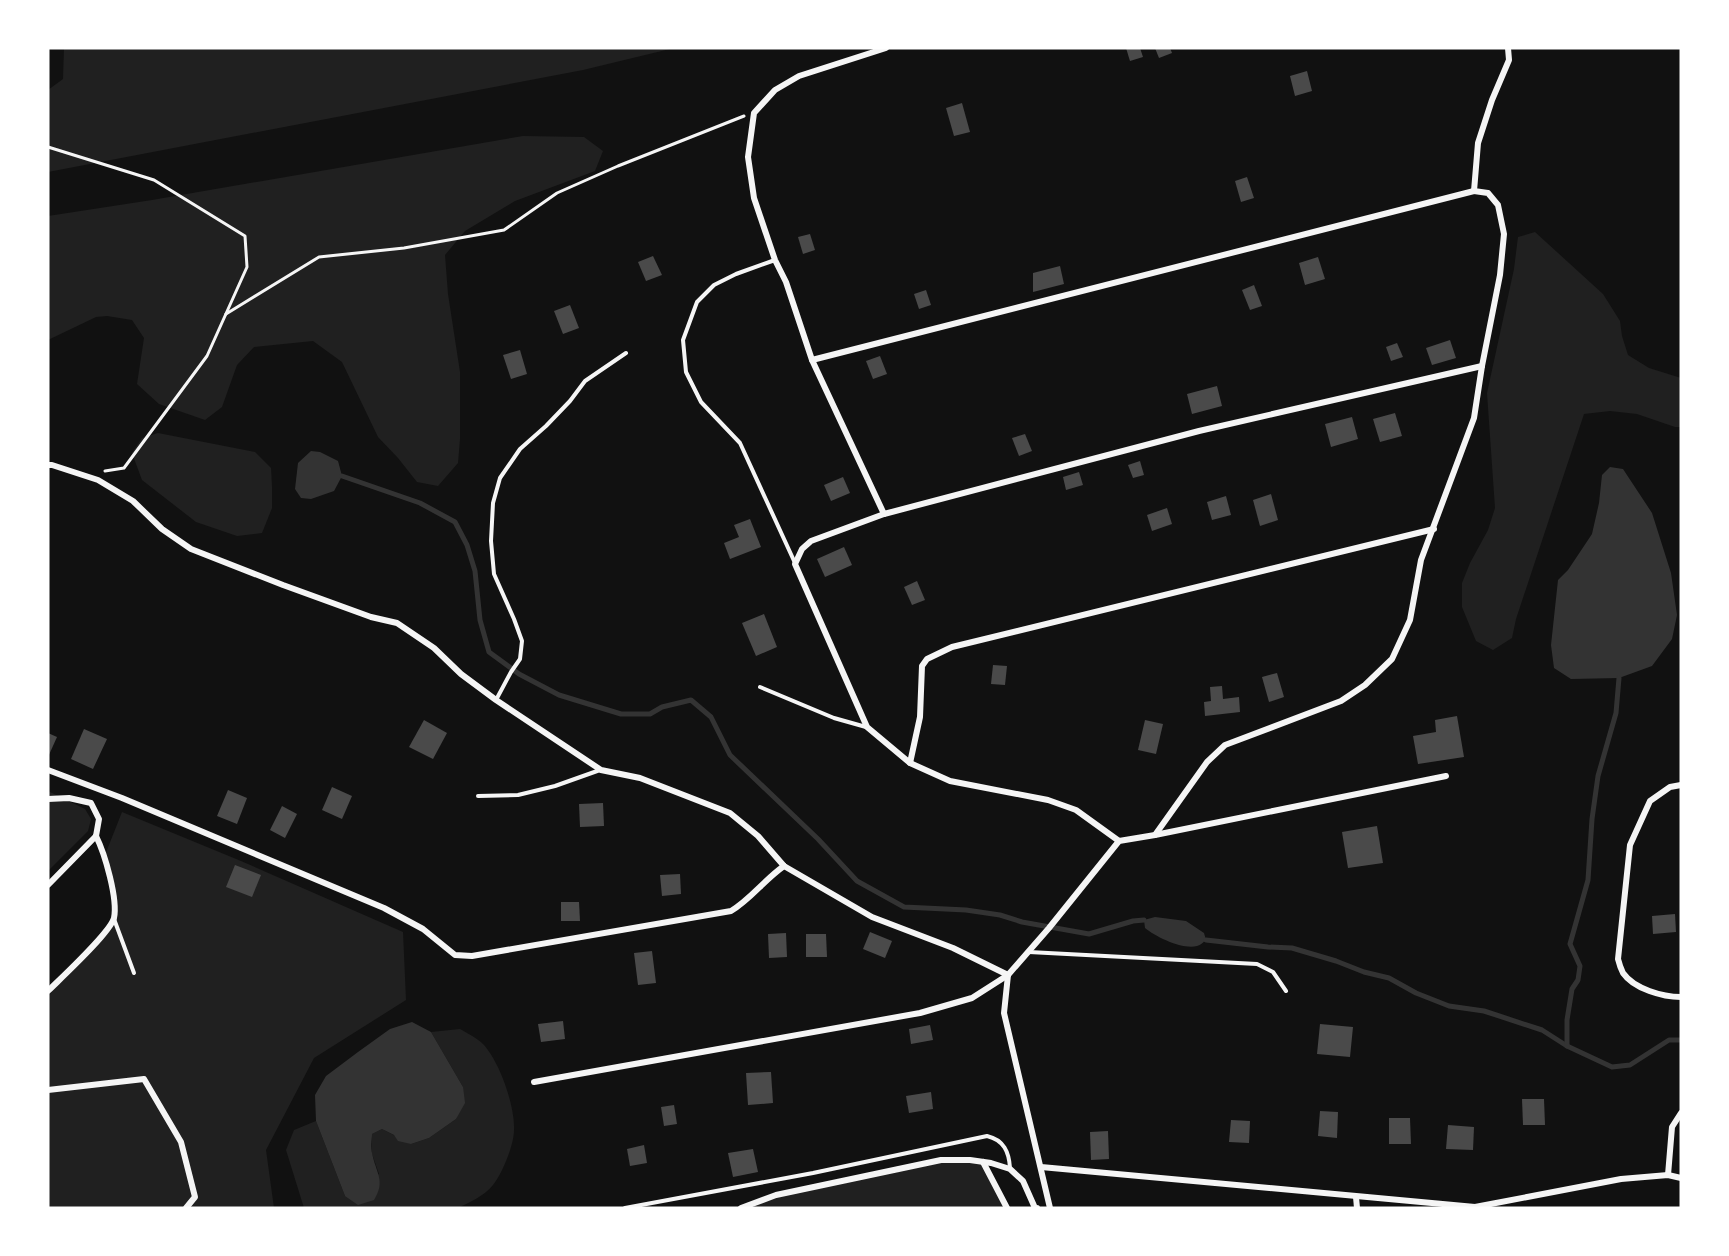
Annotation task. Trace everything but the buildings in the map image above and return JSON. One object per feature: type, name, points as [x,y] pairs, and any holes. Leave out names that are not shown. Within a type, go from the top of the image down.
[{"type":"street","points":[[884,514],[812,360],[786,282],[775,260],[754,198],[748,158],[754,112],[775,90],[800,76],[886,48]]},
{"type":"street","points":[[1474,191],[1478,143],[1492,100],[1509,60],[1508,48]]},
{"type":"street","points":[[812,360],[1474,191],[1488,193],[1498,205],[1504,234],[1500,275],[1474,418],[1421,560],[1410,620],[1392,659],[1365,685],[1341,701],[1225,745],[1208,762],[1155,835]]},
{"type":"street","points":[[1119,841],[1076,810],[1048,800],[950,781],[910,763],[867,727],[795,564],[802,549],[812,541],[884,514],[1199,431],[1482,366]]},
{"type":"street","points":[[48,465],[98,480],[133,501],[162,529],[191,549],[360,613],[397,623],[434,648],[460,674],[496,700],[601,770],[640,778],[730,813],[758,836],[784,866],[872,917],[953,948],[1008,975]]},
{"type":"street","points":[[910,763],[920,717],[922,666],[927,659],[952,647],[1434,529]]},
{"type":"street","points":[[48,771],[122,798],[384,908],[423,929],[455,955],[472,956],[519,949],[731,911],[746,902],[769,876],[784,866]]},
{"type":"street","points":[[534,1082],[920,1013],[972,998],[1008,975],[1119,841],[1446,776]]},
{"type":"street","points":[[1681,785],[1670,788],[1650,801],[1630,845],[1618,959],[1623,973],[1642,989],[1670,997],[1681,997]]},
{"type":"street","points":[[48,799],[69,798],[91,803],[99,819],[96,836],[48,885]]},
{"type":"street","points":[[48,991],[107,931],[114,918],[114,901],[105,855],[96,836]]},
{"type":"street","points":[[1008,975],[1004,1013],[1050,1208]]},
{"type":"street","points":[[48,1090],[144,1079],[181,1142],[195,1197],[186,1208]]},
{"type":"street","points":[[1668,1175],[1672,1127],[1681,1113]]},
{"type":"street","points":[[741,1208],[776,1195],[941,1160],[992,1163],[1010,1169],[1023,1180],[1037,1208]]},
{"type":"street","points":[[983,1162],[1007,1208]]},
{"type":"street","points":[[1041,1167],[1475,1208],[1620,1179],[1668,1175],[1681,1178]]},
{"type":"street","points":[[1356,1197],[1357,1208]]},
{"type":"lane","points":[[775,260],[736,274],[714,285],[697,302],[682,340],[686,372],[701,402],[740,444],[795,564]]},
{"type":"lane","points":[[496,700],[520,659],[522,641],[494,574],[491,541],[493,502],[500,478],[520,449],[570,401],[585,381],[626,353]]},
{"type":"lane","points":[[760,687],[834,718],[867,727]]},
{"type":"lane","points":[[478,796],[519,795],[555,786],[601,770]]},
{"type":"lane","points":[[114,918],[134,973]]},
{"type":"lane","points":[[1028,952],[1257,964],[1273,972],[1286,992]]},
{"type":"lane","points":[[625,1208],[813,1173],[987,1136],[996,1138],[1007,1149],[1010,1169]]},
{"type":"path","points":[[226,314],[319,257],[404,248],[504,230],[557,193],[754,112]]},
{"type":"path","points":[[48,147],[154,180],[245,236],[247,267],[207,356],[124,468],[101,471]]},
{"type":"shaded area","points":[[64,48],[674,48],[583,70],[48,172],[48,90],[63,79]]},
{"type":"shaded area","points":[[523,136],[584,137],[603,151],[595,171],[515,201],[465,231],[445,255],[448,294],[460,372],[460,439],[458,463],[438,486],[417,482],[378,437],[342,362],[313,341],[254,347],[237,365],[222,407],[205,420],[159,404],[137,384],[144,338],[132,320],[107,316],[96,317],[48,340],[48,216]]},
{"type":"shaded area","points":[[1535,232],[1603,294],[1620,321],[1628,355],[1649,368],[1681,378],[1681,427],[1637,414],[1610,411],[1584,414],[1516,619],[1512,638],[1493,650],[1476,641],[1462,607],[1462,583],[1488,530],[1495,508],[1487,393],[1514,269],[1518,237]]},
{"type":"shaded area","points":[[158,433],[255,452],[271,468],[272,508],[262,533],[237,536],[196,522],[142,480],[132,453],[142,438]]},
{"type":"shaded area","points":[[311,451],[320,452],[338,461],[342,476],[334,491],[311,499],[301,498],[295,489],[298,463]]},
{"type":"shaded area","points":[[1610,467],[1623,469],[1652,513],[1671,573],[1677,615],[1672,639],[1652,666],[1619,678],[1571,679],[1554,668],[1551,645],[1558,580],[1568,570],[1592,534],[1602,475]]},
{"type":"shaded area","points":[[48,791],[85,809],[91,819],[88,831],[48,871]]},
{"type":"shaded area","points":[[122,812],[403,932],[406,1000],[314,1058],[266,1150],[274,1208],[48,1208],[48,991],[107,931],[114,918],[114,901],[105,855]]},
{"type":"shaded area","points":[[1155,917],[1186,921],[1204,933],[1206,940],[1198,946],[1191,947],[1163,939],[1145,928],[1144,920]]},
{"type":"shaded area","points":[[412,1022],[431,1032],[463,1087],[465,1103],[456,1119],[429,1138],[411,1144],[398,1141],[394,1135],[382,1129],[372,1134],[371,1151],[380,1182],[378,1193],[374,1200],[358,1205],[345,1196],[316,1121],[315,1095],[326,1076],[390,1029]]},
{"type":"shaded area","points":[[460,1029],[481,1042],[489,1052],[501,1073],[512,1109],[514,1130],[510,1151],[493,1185],[481,1196],[458,1208],[304,1208],[286,1150],[294,1130],[316,1121],[345,1196],[379,1174],[371,1151],[372,1134],[382,1129],[411,1144],[429,1138],[456,1119],[463,1087],[431,1032]]},
{"type":"shaded area","points":[[941,1160],[983,1162],[1007,1208],[741,1208],[776,1195]]},
{"type":"waterway","points":[[342,476],[420,503],[455,522],[467,545],[475,571],[480,620],[489,652],[519,674],[559,695],[621,714],[650,714],[662,707],[691,700],[711,717],[730,755],[818,839],[857,881],[904,907],[966,910],[1089,934],[1144,920]]},
{"type":"waterway","points":[[1567,1046],[1567,1020],[1572,989],[1578,980],[1580,966],[1570,944],[1588,880],[1592,819],[1598,776],[1616,713],[1619,678]]},
{"type":"waterway","points":[[1206,940],[1292,948],[1336,961],[1364,972],[1389,978],[1416,993],[1449,1006],[1484,1011],[1542,1030],[1567,1046],[1612,1067],[1630,1065],[1669,1040],[1681,1040]]}]
